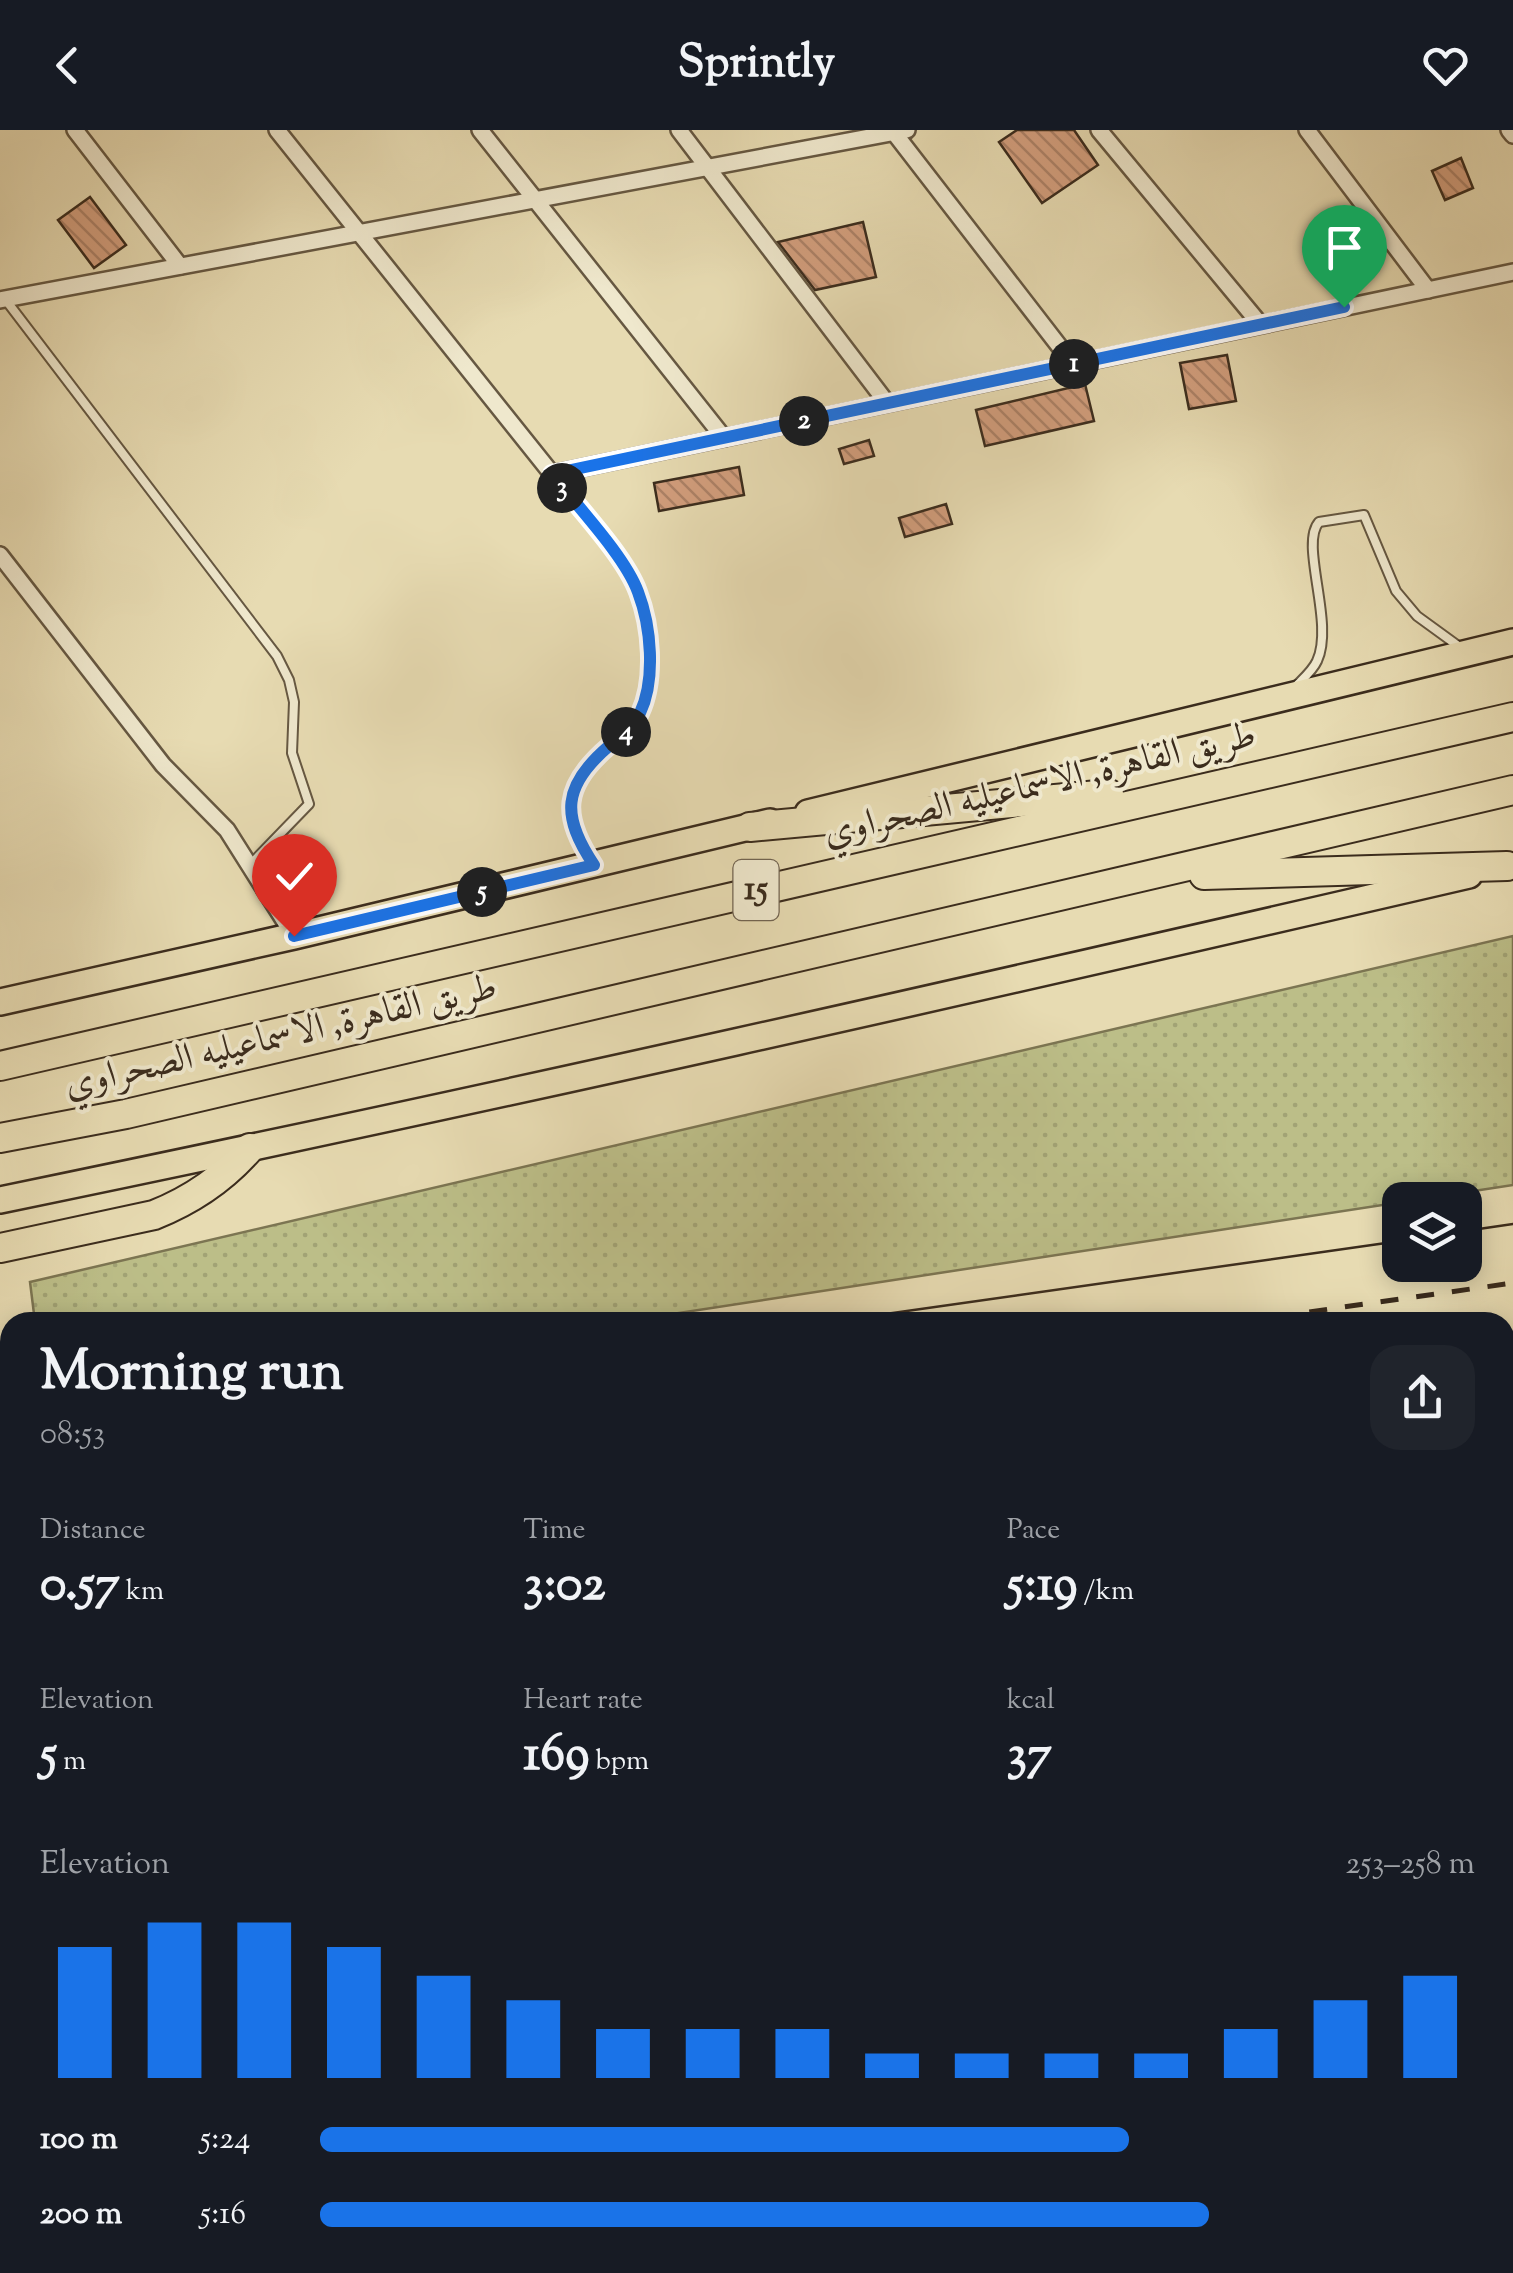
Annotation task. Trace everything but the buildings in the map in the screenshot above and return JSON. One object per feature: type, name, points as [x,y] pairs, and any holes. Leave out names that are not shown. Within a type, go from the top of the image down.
[{"type":"highway","name":"طريق القاهرة, الاسماعيليه الصحراوي","points":[[0,1066],[1513,716]]},
{"type":"highway","points":[[750,827],[1214,784]]},
{"type":"highway","name":"طريق القاهرة, الاسماعيليه الصحراوي","points":[[0,1138],[126,1114],[1513,790]]},
{"type":"highway","points":[[1142,877],[1510,865]]},
{"type":"highway","points":[[0,1248],[164,1211],[210,1186],[250,1148]]},
{"type":"main road","points":[[0,1002],[594,865],[1513,642]]},
{"type":"main road","points":[[0,1200],[1117,957],[1510,865]]},
{"type":"street","points":[[75,130],[180,266]]},
{"type":"street","points":[[276,130],[552,474],[1513,272]]},
{"type":"street","points":[[480,130],[724,438]]},
{"type":"street","points":[[679,130],[887,403]]},
{"type":"street","points":[[1099,130],[1260,324]]},
{"type":"street","points":[[1307,130],[1428,290]]},
{"type":"street","points":[[2,297],[897,131],[1073,364]]},
{"type":"street","points":[[0,555],[162,765],[226,830],[294,936]]},
{"type":"lane","points":[[2,297],[277,656],[289,680],[294,702],[292,753],[310,804],[250,865]]},
{"type":"lane","points":[[552,474],[638,590],[648,641],[647,693],[640,716],[586,767],[573,798],[571,818],[577,839],[594,865]]},
{"type":"lane","points":[[1279,698],[1306,676],[1318,660],[1322,616],[1310,538],[1319,522],[1364,515],[1396,590],[1416,616],[1448,641],[1470,652]]},
{"type":"green space","points":[[1513,936],[1513,1185],[1482,1190],[1482,1182],[1382,1182],[1382,1205],[685,1312],[34,1312],[30,1282]]},
{"type":"tram line","points":[[1482,1229],[1513,1224]]},
{"type":"tram line","points":[[899,1312],[1382,1244]]},
{"type":"railway","points":[[1309,1312],[1513,1283]]},
{"type":"route","points":[[294,936],[594,865],[577,839],[571,818],[573,798],[586,767],[640,716],[647,693],[648,641],[638,590],[552,474],[1344,307]]}]
